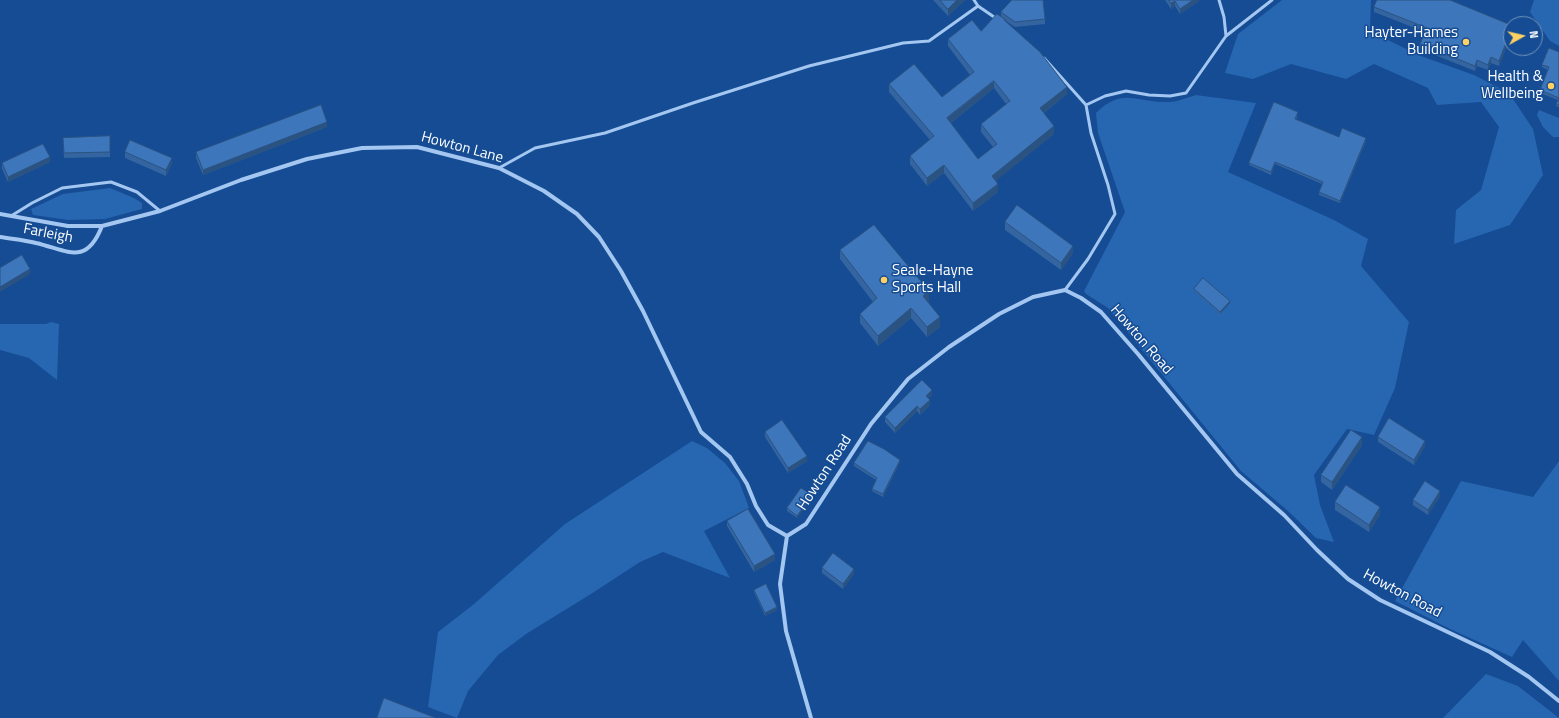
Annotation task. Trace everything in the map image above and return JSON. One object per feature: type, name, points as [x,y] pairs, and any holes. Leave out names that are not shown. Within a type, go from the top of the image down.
[{"type":"street","name":"Howton Lane","points":[[0,214],[68,226],[102,226],[160,211],[241,180],[307,159],[362,148],[417,147],[499,168],[551,195],[577,214],[599,237],[621,271],[643,311],[701,432],[730,457],[747,484],[756,506],[768,525],[787,536]]},
{"type":"street","name":"Farleigh","points":[[0,237],[37,243],[71,253],[84,250],[96,240],[102,226]]},
{"type":"street","name":"Howton Road","points":[[787,536],[806,524],[871,424],[908,379],[949,347],[999,314],[1033,297],[1065,290],[1081,298],[1102,312],[1237,474],[1284,515],[1317,550],[1348,579],[1380,600],[1490,652],[1529,677],[1559,701]]},
{"type":"street","points":[[787,536],[780,584],[781,592],[786,631],[810,718]]},
{"type":"lane","points":[[974,0],[978,6],[1003,22]]},
{"type":"lane","points":[[1219,0],[1226,36]]},
{"type":"lane","points":[[1086,105],[1105,96],[1126,91],[1149,95],[1170,96],[1186,93],[1226,36],[1272,0]]},
{"type":"lane","points":[[499,168],[535,148],[605,133],[809,66],[903,43],[929,41],[978,6]]},
{"type":"lane","points":[[1042,56],[1053,66],[1086,105],[1091,133],[1108,185],[1115,214],[1088,259],[1065,290]]},
{"type":"lane","points":[[11,216],[32,203],[62,188],[111,182],[137,192],[160,211]]},
{"type":"shaded area","points":[[1282,0],[1371,0],[1370,31],[1418,55],[1474,75],[1509,93],[1533,129],[1543,175],[1510,225],[1454,244],[1456,210],[1481,190],[1499,127],[1481,102],[1437,105],[1428,88],[1374,64],[1346,79],[1291,64],[1253,79],[1225,73],[1238,34]]},
{"type":"shaded area","points":[[1534,0],[1559,0],[1559,46],[1550,41],[1543,31],[1543,16],[1533,16],[1530,12]]},
{"type":"shaded area","points":[[1196,95],[1256,103],[1228,172],[1334,220],[1368,239],[1361,266],[1409,322],[1395,388],[1374,435],[1347,429],[1314,475],[1320,505],[1334,542],[1316,538],[1288,511],[1241,471],[1108,308],[1086,294],[1084,291],[1125,212],[1098,133],[1096,113],[1105,105],[1122,98],[1172,102]]},
{"type":"shaded area","points":[[1539,110],[1559,118],[1559,137],[1553,137],[1543,127],[1537,115]]},
{"type":"shaded area","points":[[110,188],[142,203],[142,209],[105,219],[68,220],[33,215],[31,209],[63,194]]},
{"type":"shaded area","points":[[51,322],[59,324],[57,380],[29,358],[0,350],[0,324],[46,324]]},
{"type":"shaded area","points":[[692,441],[707,448],[725,463],[739,481],[749,508],[704,531],[730,578],[663,552],[640,562],[526,634],[498,655],[468,691],[457,718],[428,707],[438,632],[474,604],[565,524]]},
{"type":"shaded area","points":[[1559,461],[1559,681],[1523,640],[1512,657],[1450,629],[1395,601],[1461,481],[1533,497]]},
{"type":"shaded area","points":[[1486,674],[1518,686],[1559,718],[1443,718]]},
{"type":"building","points":[[940,0],[957,0],[948,9]]},
{"type":"building","points":[[1012,0],[1043,0],[1045,19],[1015,22],[1001,12]]},
{"type":"building","points":[[1169,0],[1193,0],[1180,9],[1175,1],[1171,3]]},
{"type":"building","name":"Hayter-Hames Building","points":[[1377,0],[1450,0],[1503,22],[1503,51],[1499,61],[1491,57],[1488,65],[1477,60],[1475,66],[1420,44],[1427,28],[1374,7]]},
{"type":"building","points":[[997,14],[1006,20],[1004,20],[1040,52],[1067,87],[1040,108],[1054,126],[992,176],[998,184],[973,203],[944,165],[927,178],[910,156],[934,136],[889,84],[914,64],[942,97],[974,72],[948,39],[972,20],[981,31]],"holes":[[[994,81],[1010,101],[981,124],[997,144],[978,159],[947,118]]]},
{"type":"building","name":"Health & Wellbeing","points":[[1549,48],[1559,52],[1559,98],[1540,90],[1549,67],[1542,65]]},
{"type":"building","points":[[1559,98],[1559,105],[1556,104]]},
{"type":"building","points":[[1274,102],[1298,112],[1295,119],[1339,137],[1342,128],[1366,138],[1340,201],[1319,192],[1323,182],[1275,162],[1271,172],[1249,163]]},
{"type":"building","points":[[321,105],[327,122],[203,170],[196,152]]},
{"type":"building","points":[[110,136],[110,152],[64,153],[63,138]]},
{"type":"building","points":[[130,140],[172,158],[166,170],[125,152]]},
{"type":"building","points":[[43,144],[50,157],[8,177],[2,163]]},
{"type":"building","points":[[1017,205],[1073,246],[1061,263],[1005,222]]},
{"type":"building","name":"Seale-Hayne Sports Hall","points":[[874,225],[929,291],[923,296],[940,317],[927,327],[911,308],[878,336],[860,314],[877,298],[840,250]]},
{"type":"building","points":[[22,255],[30,269],[0,287],[0,268]]},
{"type":"building","points":[[1203,278],[1230,301],[1220,312],[1194,289]]},
{"type":"building","points":[[922,380],[932,390],[926,396],[930,400],[920,409],[917,406],[895,428],[885,417]]},
{"type":"building","points":[[1389,418],[1425,441],[1414,460],[1378,437]]},
{"type":"building","points":[[782,420],[807,456],[788,468],[765,432]]},
{"type":"building","points":[[1351,430],[1362,437],[1332,482],[1321,475]]},
{"type":"building","points":[[868,441],[884,449],[900,460],[883,494],[872,489],[877,478],[854,463]]},
{"type":"building","points":[[1425,481],[1440,491],[1428,510],[1413,500]]},
{"type":"building","points":[[1346,485],[1380,507],[1369,525],[1335,502]]},
{"type":"building","points":[[801,488],[812,495],[797,516],[787,508]]},
{"type":"building","points":[[748,509],[775,554],[754,566],[727,521]]},
{"type":"building","points":[[833,553],[854,569],[843,584],[822,568]]},
{"type":"building","points":[[766,584],[777,607],[765,613],[754,590]]},
{"type":"building","points":[[384,698],[436,718],[377,718]]},
{"type":"place","name":"Hayter-Hames Building","points":[[1466,42]]},
{"type":"place","name":"Health & Wellbeing","points":[[1551,86]]},
{"type":"place","name":"Seale-Hayne Sports Hall","points":[[884,280]]}]
